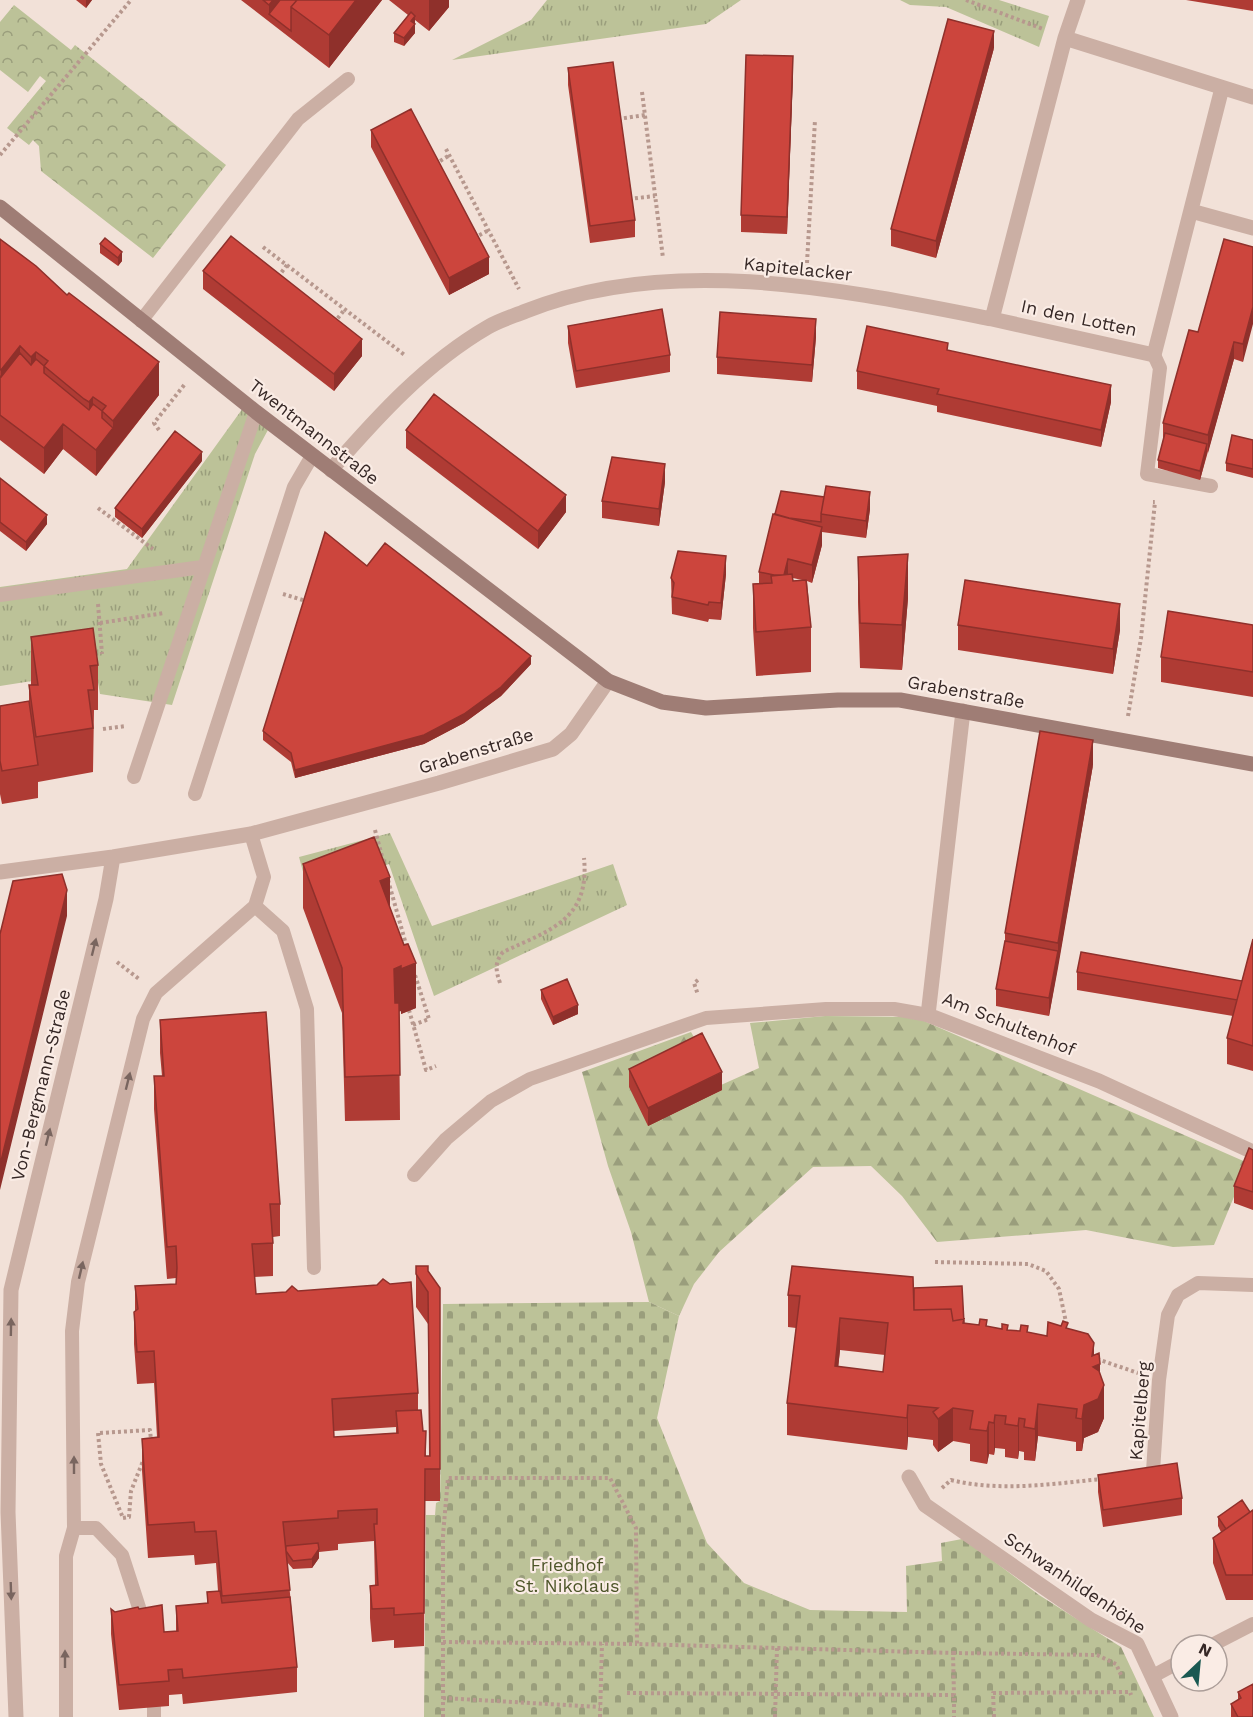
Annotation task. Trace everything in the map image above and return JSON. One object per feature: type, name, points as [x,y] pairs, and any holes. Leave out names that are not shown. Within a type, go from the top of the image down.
[{"type":"street","points":[[992,319],[1065,38],[1078,0]]},
{"type":"street","points":[[1065,38],[1253,97]]},
{"type":"street","name":"In den Lotten","points":[[992,319],[1154,355],[1222,88]]},
{"type":"street","name":"Twentmannstraße","points":[[0,207],[312,456],[608,681]]},
{"type":"street","points":[[1191,211],[1253,228]]},
{"type":"street","name":"Kapitelacker","points":[[331,470],[364,431],[426,371],[491,326],[556,300],[615,287],[666,283],[737,282],[805,286],[992,319]]},
{"type":"street","name":"Grabenstraße","points":[[0,872],[113,857],[251,834],[439,783],[553,749],[571,734],[608,681],[662,702],[706,708],[838,700],[900,700],[1253,764]]},
{"type":"street","name":"Am Schultenhof","points":[[963,711],[928,1015],[1099,1081],[1253,1152]]},
{"type":"street","name":"Von-Bergmann-Straße","points":[[16,1717],[4,1512],[11,1290],[95,945],[113,857]]},
{"type":"street","name":"Schwanhildenhöhe","points":[[909,1477],[925,1504],[1082,1614],[1137,1644],[1171,1717]]},
{"type":"lane","points":[[141,321],[298,119],[348,79]]},
{"type":"lane","points":[[1154,355],[1160,368],[1147,474],[1211,486]]},
{"type":"lane","points":[[134,777],[202,567],[256,412]]},
{"type":"lane","points":[[195,794],[294,487],[312,456]]},
{"type":"lane","points":[[0,595],[202,567]]},
{"type":"lane","points":[[66,1717],[66,1556],[74,1528],[72,1331],[78,1282],[142,1018],[156,993],[255,906],[264,877],[251,834]]},
{"type":"lane","points":[[255,906],[283,931],[307,1009],[314,1268]]},
{"type":"lane","points":[[414,1175],[446,1139],[491,1101],[530,1079],[706,1018],[826,1009],[894,1009],[928,1015]]},
{"type":"lane","name":"Kapitelberg","points":[[1153,1471],[1159,1380],[1168,1315],[1178,1295],[1198,1283],[1253,1285]]},
{"type":"lane","points":[[74,1528],[96,1528],[122,1555],[147,1634]]},
{"type":"lane","points":[[1229,1636],[1253,1624]]},
{"type":"lane","points":[[1153,1676],[1169,1667]]},
{"type":"path","points":[[0,155],[131,0]]},
{"type":"path","points":[[966,0],[1065,38]]},
{"type":"path","points":[[642,92],[666,283]]},
{"type":"path","points":[[618,119],[645,115]]},
{"type":"path","points":[[805,286],[815,120]]},
{"type":"path","points":[[447,149],[530,310]]},
{"type":"path","points":[[432,166],[450,155]]},
{"type":"path","points":[[629,199],[655,196]]},
{"type":"path","points":[[471,240],[489,230]]},
{"type":"path","points":[[263,247],[426,371]]},
{"type":"path","points":[[272,285],[287,265]]},
{"type":"path","points":[[329,330],[345,309]]},
{"type":"path","points":[[159,430],[154,423],[199,367]]},
{"type":"path","points":[[1124,740],[1141,638],[1155,502],[1146,500]]},
{"type":"path","points":[[98,508],[163,556]]},
{"type":"path","points":[[95,582],[102,654]]},
{"type":"path","points":[[100,623],[188,609]]},
{"type":"path","points":[[375,830],[408,951]]},
{"type":"path","points":[[500,983],[496,970],[497,959],[503,952],[559,926],[571,915],[578,903],[586,875],[584,858]]},
{"type":"path","points":[[95,945],[156,993]]},
{"type":"path","points":[[413,1025],[429,1019],[414,971]]},
{"type":"path","points":[[695,988],[694,983],[698,980]]},
{"type":"path","points":[[409,1010],[426,1070],[436,1066]]},
{"type":"path","points":[[935,1262],[1028,1264],[1046,1271],[1059,1289],[1068,1330]]},
{"type":"path","points":[[1094,1358],[1159,1380]]},
{"type":"path","points":[[74,1434],[150,1430],[151,1442]]},
{"type":"path","points":[[100,1433],[101,1464],[123,1518],[120,1540],[114,1547]]},
{"type":"path","points":[[123,1518],[129,1518],[131,1491],[147,1451]]},
{"type":"path","points":[[443,1717],[443,1535],[448,1478],[610,1478],[636,1528],[637,1644]]},
{"type":"path","points":[[945,1485],[951,1480],[972,1485],[1008,1486],[1105,1479]]},
{"type":"path","points":[[443,1642],[637,1644],[1097,1655],[1116,1664],[1134,1700]]},
{"type":"path","points":[[600,1717],[602,1644]]},
{"type":"path","points":[[776,1717],[777,1648]]},
{"type":"path","points":[[953,1653],[954,1717]]},
{"type":"path","points":[[627,1693],[776,1692],[954,1695]]},
{"type":"path","points":[[994,1717],[993,1693],[1130,1692]]},
{"type":"path","points":[[443,1698],[600,1707]]},
{"type":"green space","points":[[547,0],[741,0],[706,24],[452,60],[531,20]]},
{"type":"green space","points":[[900,0],[999,0],[1049,16],[1039,47],[946,7],[910,5]]},
{"type":"green space","points":[[14,5],[71,50],[75,45],[226,165],[153,258],[41,171],[39,146],[33,140],[29,145],[7,128],[46,81],[40,76],[28,92],[0,70],[0,22]]},
{"type":"green space","points":[[243,408],[269,428],[255,454],[172,705],[100,694],[96,671],[0,686],[0,587],[127,569]]},
{"type":"green space","points":[[390,833],[432,926],[613,864],[627,905],[434,996],[389,864],[309,894],[299,857]]},
{"type":"green space","points":[[825,1016],[915,1017],[1248,1163],[1214,1245],[1173,1247],[1086,1230],[937,1242],[902,1196],[871,1166],[813,1167],[719,1252],[694,1284],[679,1316],[649,1302],[631,1232],[608,1166],[582,1072],[691,1032],[721,1085],[759,1068],[750,1023]]},
{"type":"green space","name":"Friedhof St. Nikolaus","points":[[649,1302],[679,1316],[657,1418],[707,1543],[744,1583],[810,1610],[907,1612],[906,1566],[942,1561],[941,1543],[962,1539],[1039,1595],[1121,1647],[1154,1717],[424,1717],[426,1515],[435,1515],[436,1503],[440,1501],[443,1304]]},
{"type":"building","points":[[263,0],[273,0],[269,5]]},
{"type":"building","points":[[280,0],[297,0],[291,7],[291,31],[269,14]]},
{"type":"building","points":[[297,0],[356,0],[329,35],[291,7]]},
{"type":"building","points":[[411,12],[415,16],[411,21],[415,24],[404,38],[394,33]]},
{"type":"building","points":[[948,19],[994,31],[936,241],[891,229]]},
{"type":"building","points":[[746,55],[793,56],[787,217],[741,215]]},
{"type":"building","points":[[613,62],[635,220],[590,226],[568,68]]},
{"type":"building","points":[[411,109],[489,257],[449,278],[371,130]]},
{"type":"building","points":[[231,236],[362,339],[334,374],[203,271]]},
{"type":"building","points":[[105,238],[122,252],[118,258],[100,244]]},
{"type":"building","points":[[0,239],[36,266],[67,295],[69,293],[159,362],[113,421],[102,411],[106,406],[93,397],[89,402],[84,399],[44,366],[48,361],[36,352],[31,357],[20,346],[0,369]]},
{"type":"building","points":[[1224,239],[1253,247],[1253,307],[1243,344],[1234,342],[1208,435],[1163,423],[1189,330],[1198,332]]},
{"type":"building","points":[[662,309],[670,355],[576,371],[568,326]]},
{"type":"building","points":[[720,312],[816,319],[812,365],[717,357]]},
{"type":"building","points":[[867,326],[948,343],[947,350],[1111,385],[1101,430],[937,394],[939,389],[857,371]]},
{"type":"building","points":[[20,353],[31,365],[36,359],[44,366],[44,373],[89,410],[93,404],[102,411],[102,418],[113,428],[96,450],[63,424],[44,448],[0,415],[0,376]]},
{"type":"building","points":[[434,394],[566,495],[538,531],[406,430]]},
{"type":"building","points":[[175,431],[202,452],[142,529],[115,508]]},
{"type":"building","points":[[1165,433],[1207,444],[1200,471],[1158,460]]},
{"type":"building","points":[[1232,435],[1253,440],[1253,469],[1226,463]]},
{"type":"building","points":[[612,457],[665,464],[659,509],[602,501]]},
{"type":"building","points":[[0,478],[47,515],[26,542],[0,522]]},
{"type":"building","points":[[826,486],[870,492],[866,521],[821,514]]},
{"type":"building","points":[[781,491],[824,497],[821,522],[775,514]]},
{"type":"building","points":[[773,514],[822,527],[812,565],[788,559],[784,575],[759,572]]},
{"type":"building","points":[[325,532],[367,566],[385,543],[531,656],[501,687],[464,714],[424,735],[295,770],[291,753],[263,731]]},
{"type":"building","points":[[678,551],[726,556],[721,603],[709,602],[708,605],[672,597],[674,583],[671,578]]},
{"type":"building","points":[[908,554],[902,625],[860,623],[858,557]]},
{"type":"building","points":[[792,574],[793,581],[806,580],[811,627],[756,632],[753,584],[772,583],[771,576]]},
{"type":"building","points":[[965,580],[1120,604],[1113,649],[958,625]]},
{"type":"building","points":[[1168,611],[1253,625],[1253,672],[1161,657]]},
{"type":"building","points":[[93,628],[98,665],[90,666],[94,690],[88,690],[93,728],[36,737],[29,685],[38,685],[31,637]]},
{"type":"building","points":[[29,701],[38,765],[2,771],[0,706]]},
{"type":"building","points":[[1040,731],[1093,740],[1058,943],[1005,933]]},
{"type":"building","points":[[374,837],[390,877],[380,881],[404,945],[408,944],[416,963],[401,969],[401,966],[394,969],[395,1003],[399,1003],[400,1075],[345,1077],[342,968],[303,864]]},
{"type":"building","points":[[62,874],[67,890],[0,1165],[0,934],[13,881]]},
{"type":"building","points":[[1253,939],[1253,1046],[1227,1038]]},
{"type":"building","points":[[1005,941],[1058,951],[1049,998],[996,989]]},
{"type":"building","points":[[1081,952],[1242,981],[1237,1000],[1077,972]]},
{"type":"building","points":[[567,979],[578,1005],[553,1017],[541,990]]},
{"type":"building","points":[[266,1012],[280,1204],[270,1204],[273,1243],[252,1244],[256,1294],[286,1292],[292,1286],[298,1291],[377,1285],[383,1279],[390,1284],[411,1282],[418,1393],[332,1399],[334,1437],[398,1433],[396,1411],[421,1410],[423,1431],[426,1431],[425,1456],[430,1456],[428,1292],[416,1274],[416,1266],[428,1266],[428,1271],[440,1288],[440,1469],[425,1469],[424,1613],[394,1615],[394,1608],[372,1609],[370,1586],[378,1585],[374,1524],[377,1524],[377,1509],[338,1511],[338,1518],[283,1522],[290,1590],[222,1596],[216,1531],[195,1532],[194,1522],[148,1525],[142,1439],[159,1437],[154,1351],[137,1352],[134,1312],[138,1309],[135,1286],[176,1284],[177,1268],[176,1246],[167,1247],[154,1076],[164,1076],[160,1020]]},
{"type":"building","points":[[702,1033],[722,1072],[648,1108],[629,1069]]},
{"type":"building","points":[[1249,1148],[1253,1150],[1253,1192],[1234,1186]]},
{"type":"building","points":[[792,1266],[913,1277],[914,1310],[951,1309],[953,1321],[964,1319],[963,1323],[979,1325],[980,1319],[987,1320],[986,1326],[1002,1329],[1002,1324],[1008,1325],[1007,1330],[1020,1331],[1021,1325],[1028,1326],[1027,1332],[1047,1336],[1048,1322],[1061,1326],[1063,1321],[1068,1323],[1066,1328],[1088,1334],[1094,1343],[1092,1356],[1099,1353],[1100,1364],[1093,1367],[1099,1371],[1104,1385],[1098,1399],[1084,1405],[1082,1419],[1076,1418],[1077,1409],[1038,1404],[1035,1429],[1024,1427],[1025,1419],[1019,1418],[1018,1426],[1005,1424],[1006,1416],[995,1415],[994,1423],[989,1422],[987,1431],[970,1429],[973,1411],[953,1408],[938,1419],[933,1412],[938,1408],[908,1405],[907,1418],[787,1403],[800,1296],[788,1295]],"holes":[[[840,1318],[888,1323],[883,1372],[835,1366]]]},
{"type":"building","points":[[962,1286],[964,1319],[953,1321],[951,1309],[914,1310],[914,1288]]},
{"type":"building","points":[[1177,1463],[1182,1498],[1103,1510],[1098,1475]]},
{"type":"building","points":[[1242,1500],[1250,1512],[1226,1529],[1218,1517]]},
{"type":"building","points":[[1253,1510],[1253,1575],[1226,1575],[1213,1538]]},
{"type":"building","points":[[318,1543],[319,1549],[312,1559],[293,1561],[286,1551],[286,1546]]},
{"type":"building","points":[[220,1591],[222,1603],[290,1597],[297,1667],[183,1678],[182,1669],[168,1670],[169,1681],[119,1685],[111,1609],[115,1612],[162,1605],[164,1632],[178,1631],[176,1606],[208,1603],[207,1592]]},
{"type":"building","points":[[1253,1684],[1253,1717],[1238,1717],[1231,1704],[1241,1698],[1238,1692]]}]
